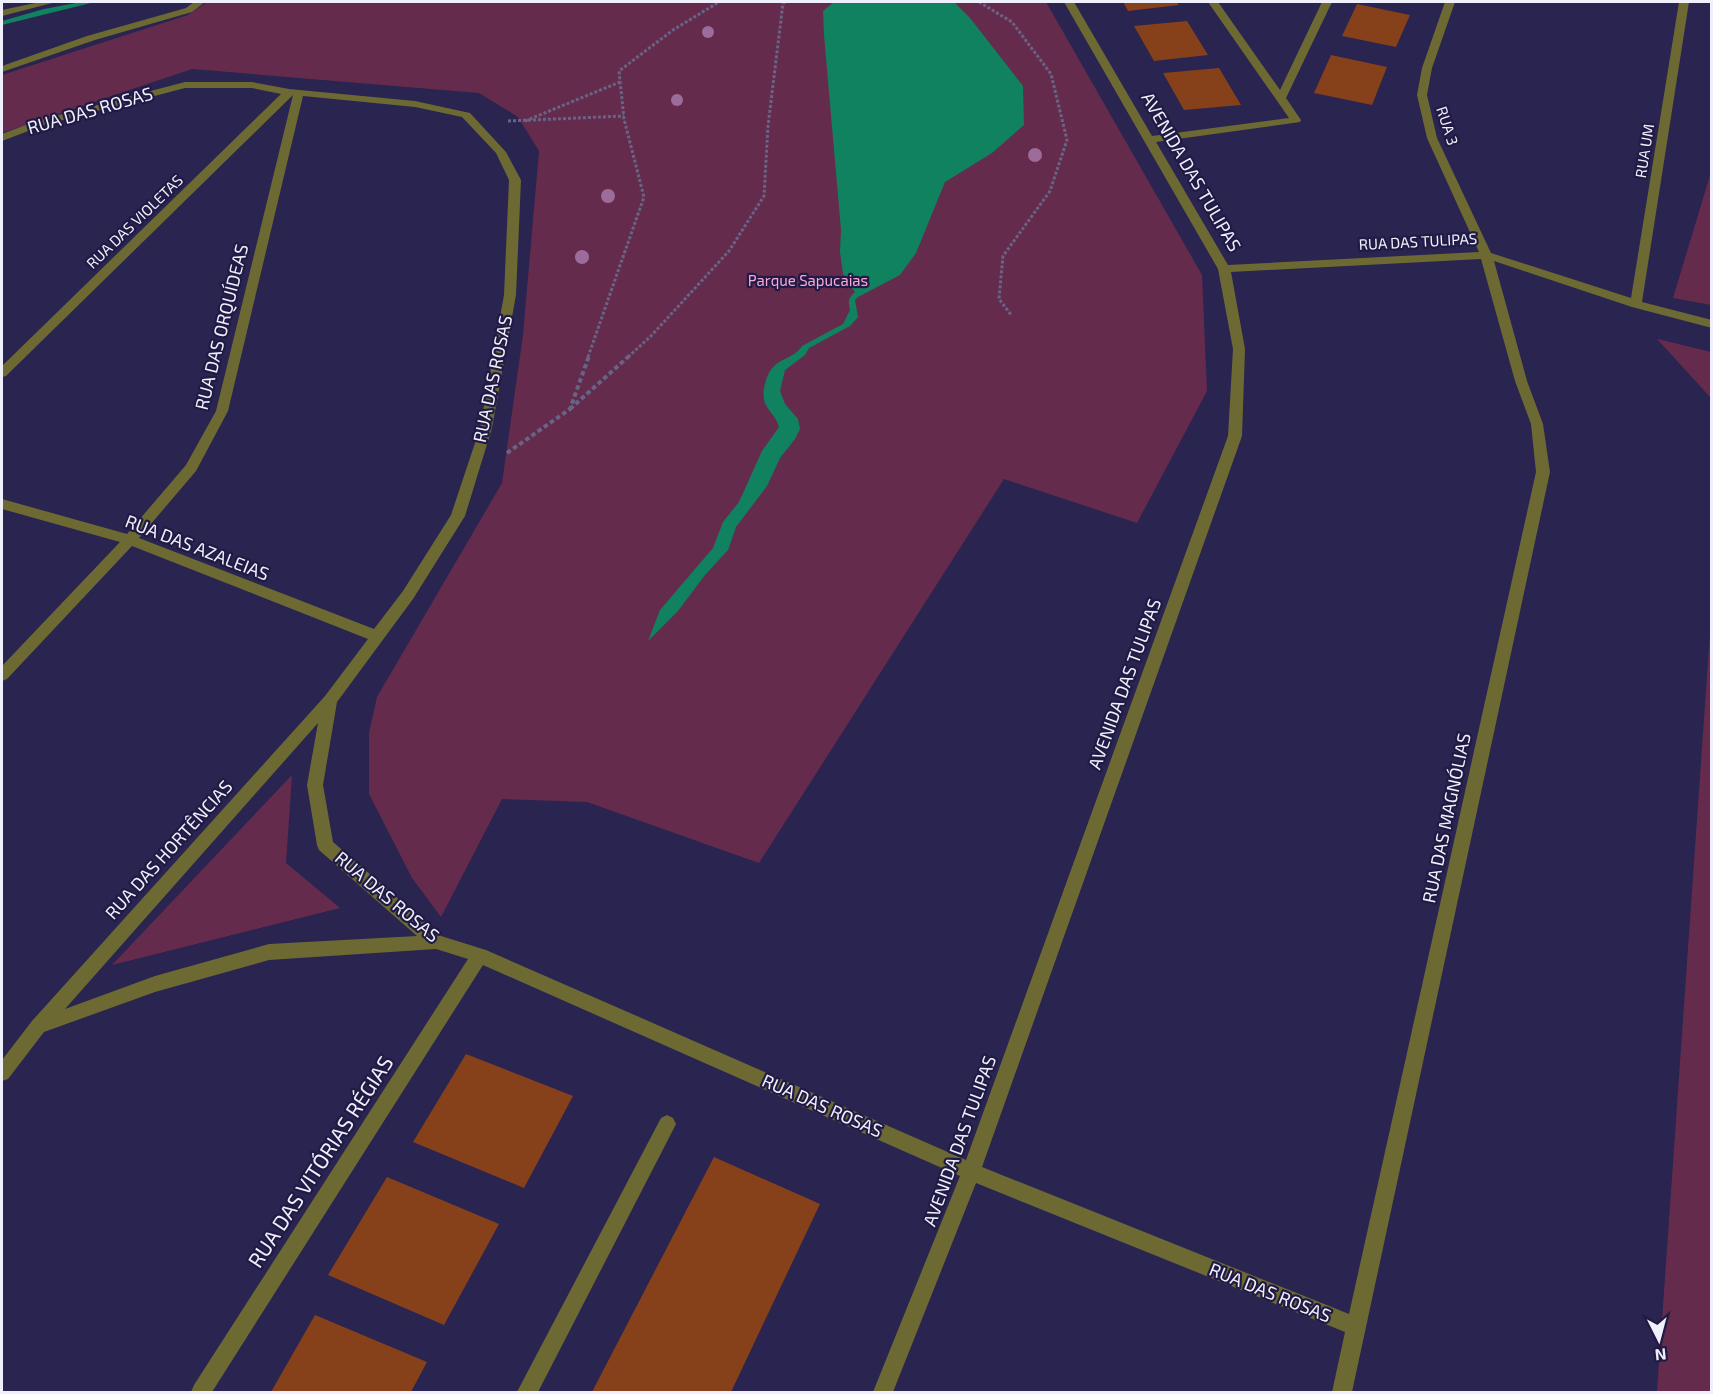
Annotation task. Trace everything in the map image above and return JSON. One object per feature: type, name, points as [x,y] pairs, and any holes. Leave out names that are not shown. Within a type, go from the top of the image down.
[{"type":"street","points":[[2,13],[51,2]]},
{"type":"street","points":[[2,69],[91,38],[189,10],[200,2]]},
{"type":"street","name":"AVENIDA DAS TULIPAS","points":[[883,1392],[971,1172],[1235,436],[1239,348],[1224,269],[1069,2]]},
{"type":"street","points":[[1150,140],[1296,120],[1213,2]]},
{"type":"street","points":[[1281,98],[1327,2]]},
{"type":"street","name":"RUA 3","points":[[1450,2],[1427,68],[1422,95],[1432,138],[1486,255]]},
{"type":"street","name":"RUA UM","points":[[1636,304],[1684,2]]},
{"type":"street","name":"RUA DAS ROSAS","points":[[2,138],[40,123],[185,85],[252,85],[294,92],[415,104],[466,115],[501,152],[515,180],[510,295],[486,428],[458,516],[408,595],[330,699],[315,785],[325,845],[436,942],[480,955],[971,1172],[1356,1327]]},
{"type":"street","name":"RUA DAS VIOLETAS","points":[[2,373],[294,92]]},
{"type":"street","name":"RUA DAS ORQUÍDEAS","points":[[2,675],[130,540],[191,468],[222,411],[294,92]]},
{"type":"street","name":"RUA DAS TULIPAS","points":[[1224,269],[1486,255],[1636,304],[1712,324]]},
{"type":"street","name":"RUA DAS MAGNÓLIAS","points":[[1342,1392],[1543,472],[1538,424],[1521,381],[1486,255]]},
{"type":"street","name":"RUA DAS AZALEIAS","points":[[2,504],[130,540],[376,636]]},
{"type":"street","name":"RUA DAS HORTÊNCIAS","points":[[2,1073],[38,1027],[330,699]]},
{"type":"street","points":[[38,1027],[155,984],[269,952],[436,942]]},
{"type":"street","name":"RUA DAS VITÓRIAS RÉGIAS","points":[[201,1392],[480,955]]},
{"type":"street","points":[[527,1392],[667,1124]]},
{"type":"path","points":[[570,409],[644,197],[624,116],[619,71],[673,30],[719,2]]},
{"type":"path","points":[[469,479],[570,409],[651,336],[729,251],[764,196],[768,126],[776,52],[783,3],[786,2]]},
{"type":"path","points":[[980,2],[1012,22],[1051,74],[1067,140],[1050,191],[1003,256],[999,299],[1012,316]]},
{"type":"path","points":[[620,82],[521,122],[624,116]]},
{"type":"green space","name":"Parque Sapucaias","points":[[207,2],[1046,2],[1202,275],[1207,391],[1137,523],[1004,479],[759,863],[587,802],[502,799],[441,917],[412,878],[369,794],[369,733],[377,697],[502,483],[523,335],[539,151],[518,117],[479,93],[192,69],[2,133],[2,75],[188,15]]},
{"type":"green space","points":[[1711,172],[1711,305],[1673,298]]},
{"type":"green space","points":[[1657,339],[1711,352],[1711,398]]},
{"type":"green space","points":[[1711,619],[1711,1392],[1657,1392]]},
{"type":"green space","points":[[292,775],[286,863],[340,908],[112,965]]},
{"type":"shaded area","points":[[834,2],[954,2],[970,18],[1023,86],[1024,125],[992,153],[945,182],[916,253],[900,275],[858,297],[855,300],[858,317],[850,326],[809,348],[805,355],[785,370],[780,391],[785,404],[798,419],[800,429],[795,439],[780,458],[767,486],[736,527],[728,550],[705,575],[678,611],[648,641],[660,610],[713,548],[723,522],[739,502],[762,451],[779,427],[764,401],[764,389],[772,368],[793,355],[802,346],[843,324],[850,310],[849,300],[855,292],[843,274],[840,252],[841,230],[824,35],[823,11]]},
{"type":"building","points":[[1123,2],[1176,2],[1179,5],[1128,11]]},
{"type":"building","points":[[1357,4],[1410,15],[1396,47],[1342,36]]},
{"type":"building","points":[[1187,21],[1208,55],[1154,61],[1134,26]]},
{"type":"building","points":[[1331,55],[1387,67],[1372,105],[1314,93]]},
{"type":"building","points":[[1219,68],[1241,105],[1184,110],[1163,73]]},
{"type":"building","points":[[466,1054],[573,1096],[524,1188],[413,1142]]},
{"type":"building","points":[[714,1157],[820,1204],[731,1392],[592,1392]]},
{"type":"building","points":[[387,1177],[499,1224],[444,1325],[328,1275]]},
{"type":"building","points":[[315,1315],[427,1362],[411,1392],[271,1392]]},
{"type":"waterway","points":[[2,23],[44,11],[91,2]]}]
